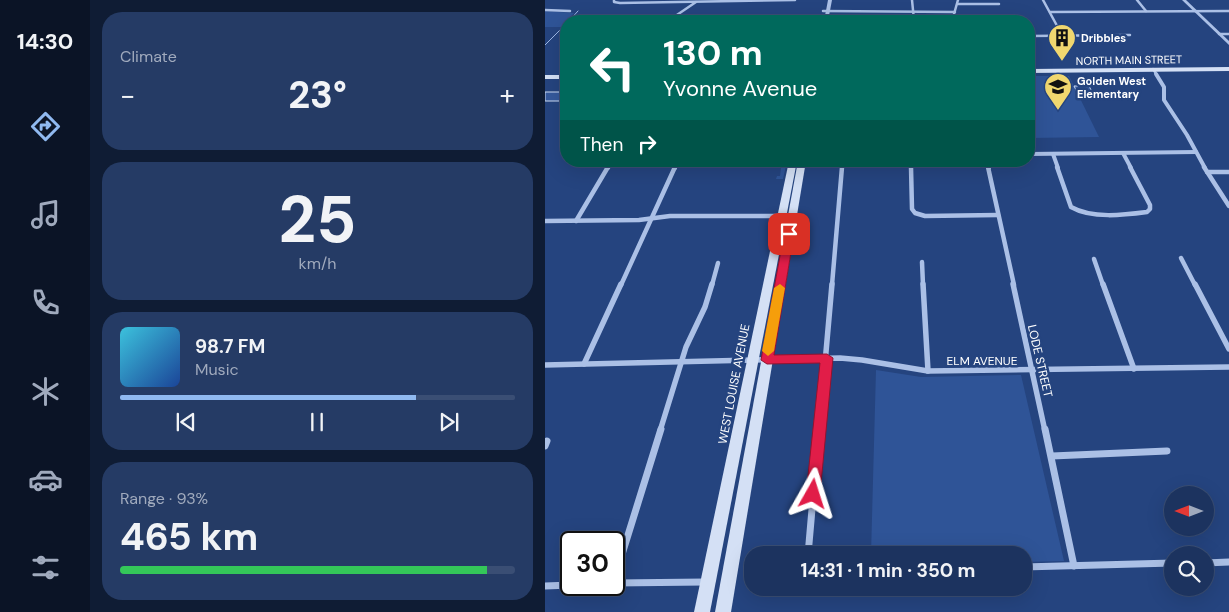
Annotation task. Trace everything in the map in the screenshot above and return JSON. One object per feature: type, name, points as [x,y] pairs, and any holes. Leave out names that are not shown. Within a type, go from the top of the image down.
[{"type":"main road","name":"NORTH MAIN STREET","points":[[1035,71],[1229,68]]},
{"type":"main road","points":[[545,77],[560,77]]},
{"type":"main road","name":"WEST LOUISE AVENUE","points":[[723,612],[767,360],[792,167]]},
{"type":"main road","name":"WEST LOUISE AVENUE","points":[[702,612],[753,360],[800,167]]},
{"type":"street","points":[[614,0],[615,2],[795,0]]},
{"type":"street","points":[[825,15],[826,0]]},
{"type":"street","points":[[824,15],[830,0]]},
{"type":"street","points":[[912,0],[914,15]]},
{"type":"street","points":[[825,12],[955,12],[959,0]]},
{"type":"street","points":[[1043,0],[1062,35]]},
{"type":"street","points":[[1137,0],[1146,11]]},
{"type":"street","points":[[1185,0],[1229,44]]},
{"type":"street","points":[[676,15],[699,1]]},
{"type":"street","points":[[958,4],[999,4]]},
{"type":"street","points":[[545,10],[570,11]]},
{"type":"street","points":[[1049,12],[1229,11]]},
{"type":"street","points":[[1219,34],[1229,34]]},
{"type":"street","points":[[1035,36],[1130,35]]},
{"type":"street","points":[[1153,70],[1164,87],[1164,100],[1229,206]]},
{"type":"street","points":[[1035,154],[1196,152]]},
{"type":"street","points":[[1053,154],[1071,207],[1075,211],[1087,213],[1147,212],[1150,209],[1150,205],[1123,154]]},
{"type":"street","points":[[576,221],[608,167]]},
{"type":"street","points":[[585,364],[675,167]]},
{"type":"street","points":[[809,546],[843,167]]},
{"type":"street","points":[[911,167],[912,209],[915,212],[925,216],[998,215]]},
{"type":"street","name":"LODE STREET","points":[[988,167],[1074,566]]},
{"type":"street","points":[[1207,172],[1229,172]]},
{"type":"street","points":[[545,222],[670,216],[787,216]]},
{"type":"street","points":[[1181,258],[1229,349]]},
{"type":"street","points":[[1094,259],[1135,369]]},
{"type":"street","points":[[922,262],[928,371]]},
{"type":"street","points":[[625,546],[686,347],[705,308],[718,263]]},
{"type":"street","name":"ELM AVENUE","points":[[545,365],[857,358],[928,371],[1229,367]]},
{"type":"street","points":[[1051,456],[1167,451]]},
{"type":"street","points":[[1214,562],[1229,562]]},
{"type":"street","points":[[1032,567],[1164,563]]},
{"type":"street","points":[[625,582],[708,582]]},
{"type":"street","points":[[545,586],[560,585]]},
{"type":"shaded area","points":[[545,11],[574,13],[572,15],[560,15],[560,27],[545,27]]},
{"type":"shaded area","name":"Golden West Elementary","points":[[1035,76],[1069,76],[1099,137],[1035,138]]},
{"type":"shaded area","points":[[786,167],[783,179],[776,179],[777,176],[780,176],[781,168],[753,168]]},
{"type":"shaded area","points":[[876,370],[921,377],[1021,375],[1064,561],[1032,562],[1032,546],[871,546]]},
{"type":"building","points":[[1074,86],[1089,86],[1094,96],[1079,96]]},
{"type":"building","points":[[545,92],[560,92],[560,101],[545,101]]},
{"type":"waterway","points":[[574,15],[578,11]]},
{"type":"waterway","points":[[545,45],[560,30]]},
{"type":"slow traffic","points":[[768,351],[780,288]]},
{"type":"place","name":"Dribbles","points":[[1062,62]]},
{"type":"place","name":"Golden West Elementary","points":[[1058,111]]},
{"type":"route","points":[[789,234],[767,360],[827,358],[813,494]]}]
